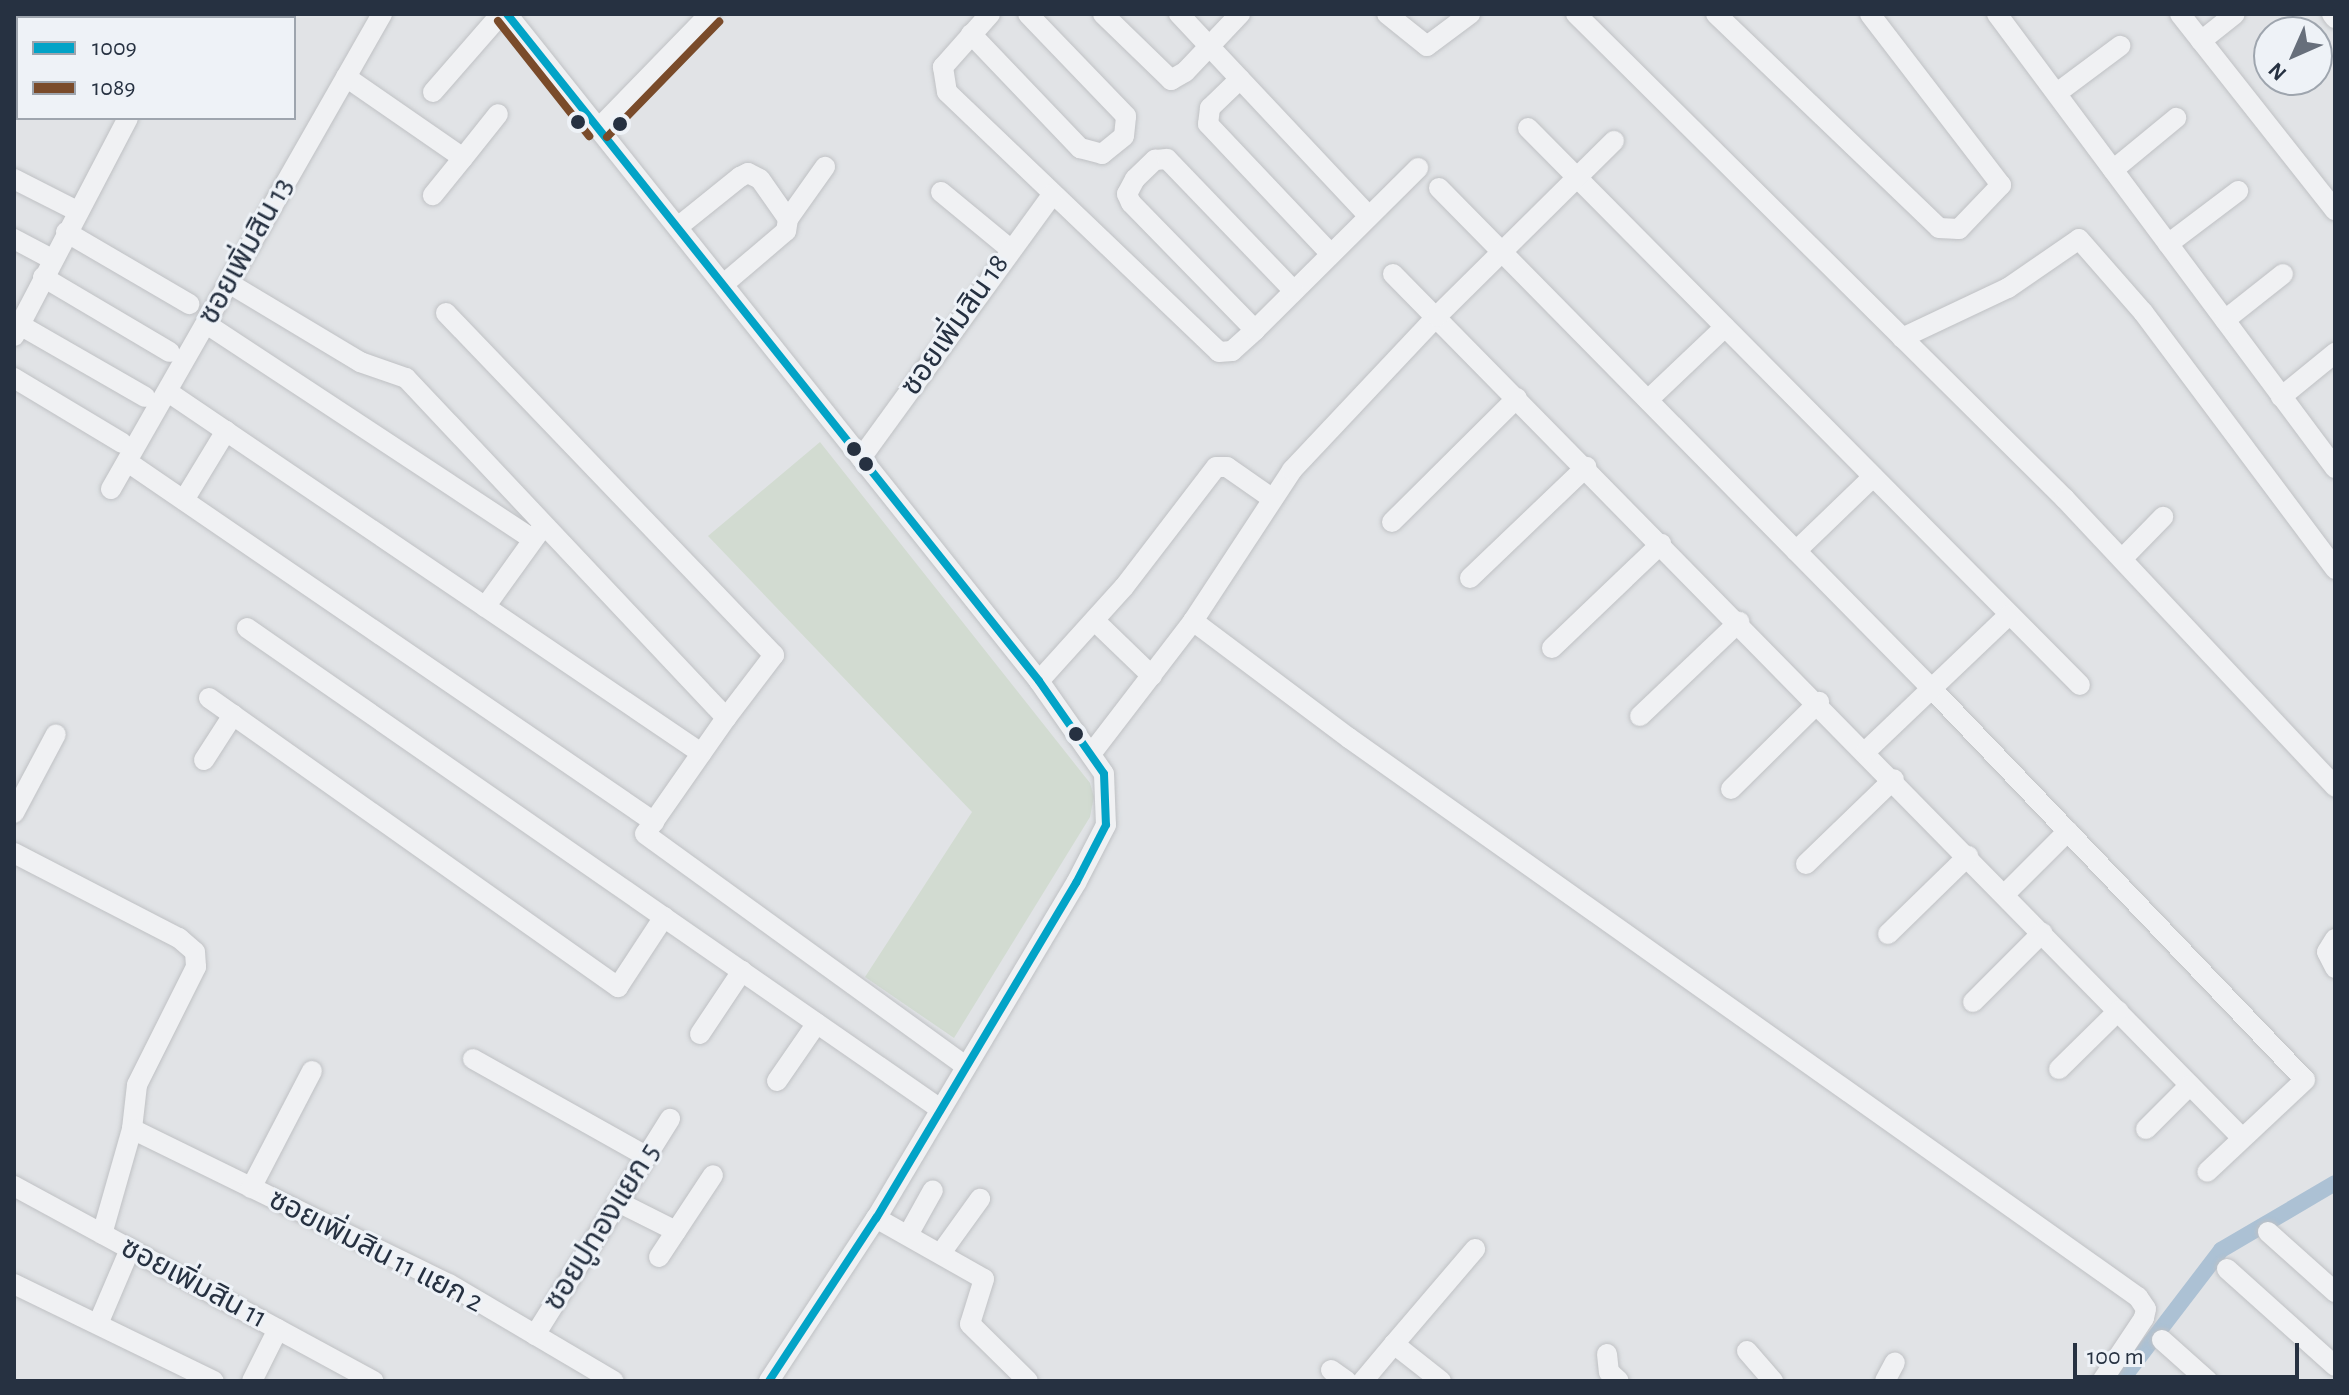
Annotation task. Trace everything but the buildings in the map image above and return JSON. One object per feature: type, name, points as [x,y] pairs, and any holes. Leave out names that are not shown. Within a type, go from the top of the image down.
[{"type":"street","name":"ซอยเพิ่มสิน 13","points":[[111,489],[382,14]]},
{"type":"street","points":[[433,92],[504,14],[725,283],[1039,681],[1104,774],[1106,825],[876,1218],[769,1381]]},
{"type":"street","points":[[598,129],[710,14]]},
{"type":"street","points":[[990,14],[943,67],[942,85],[1067,199],[1219,352],[1232,351],[1255,330],[1418,168]]},
{"type":"street","points":[[971,34],[1080,148],[1102,154],[1124,136],[1126,116],[1028,14]]},
{"type":"street","points":[[1103,14],[1165,79],[1177,79],[1240,14]]},
{"type":"street","points":[[1179,14],[1369,216]]},
{"type":"street","points":[[1387,14],[1416,43],[1427,46],[1470,14]]},
{"type":"street","points":[[1576,14],[2122,559],[2335,787]]},
{"type":"street","points":[[1716,14],[1939,228],[1959,229],[2001,185],[1870,14]]},
{"type":"street","points":[[1997,14],[2335,468]]},
{"type":"street","points":[[2180,14],[2334,206]]},
{"type":"street","points":[[2201,41],[2235,14]]},
{"type":"street","points":[[2057,93],[2120,46]]},
{"type":"street","points":[[346,77],[463,158]]},
{"type":"street","points":[[1240,79],[1210,108],[1208,124],[1331,254]]},
{"type":"street","points":[[433,195],[498,114]]},
{"type":"street","points":[[2113,170],[2176,118]]},
{"type":"street","points":[[127,120],[48,268],[22,301],[17,330],[145,397]]},
{"type":"street","points":[[1528,128],[2080,685]]},
{"type":"street","points":[[1091,754],[1193,621],[1270,497],[1437,316],[1614,141]]},
{"type":"street","points":[[1255,330],[1131,203],[1127,194],[1135,179],[1155,160],[1167,159],[1294,291]]},
{"type":"street","points":[[725,283],[778,240],[788,219],[825,167]]},
{"type":"street","points":[[679,226],[748,173],[760,179],[788,219]]},
{"type":"street","points":[[14,179],[77,211]]},
{"type":"street","points":[[1439,188],[1932,689],[2305,1080],[2207,1172]]},
{"type":"street","points":[[2168,244],[2238,191]]},
{"type":"street","points":[[941,192],[1009,248]]},
{"type":"street","name":"ซอยเพิ่มสิน 18","points":[[861,458],[1009,248],[1067,199]]},
{"type":"street","points":[[66,232],[189,304]]},
{"type":"street","points":[[14,239],[48,268],[170,352]]},
{"type":"street","points":[[1902,338],[2008,288],[2079,239],[2143,312],[2335,569]]},
{"type":"street","points":[[1393,274],[1819,702],[2242,1138]]},
{"type":"street","points":[[2225,320],[2283,274]]},
{"type":"street","points":[[237,288],[360,362],[406,378],[538,532],[726,718]]},
{"type":"street","points":[[446,313],[774,655],[645,834],[965,1066]]},
{"type":"street","points":[[1648,400],[1725,327]]},
{"type":"street","points":[[214,329],[538,532]]},
{"type":"street","points":[[2281,397],[2335,353]]},
{"type":"street","points":[[14,378],[122,443]]},
{"type":"street","points":[[174,396],[701,753]]},
{"type":"street","points":[[1392,522],[1517,398]]},
{"type":"street","points":[[184,500],[226,431]]},
{"type":"street","points":[[135,467],[654,822]]},
{"type":"street","points":[[1039,681],[1095,621],[1216,467],[1227,467],[1270,497]]},
{"type":"street","points":[[1470,578],[1586,467]]},
{"type":"street","points":[[1796,551],[1873,477]]},
{"type":"street","points":[[2122,559],[2163,517]]},
{"type":"street","points":[[485,607],[538,532]]},
{"type":"street","points":[[1552,648],[1661,544]]},
{"type":"street","points":[[1866,751],[2009,615]]},
{"type":"street","points":[[1095,621],[1152,676]]},
{"type":"street","points":[[1193,621],[1385,764],[2138,1297],[2146,1309],[2144,1318],[2102,1381]]},
{"type":"street","points":[[1640,716],[1739,622]]},
{"type":"street","points":[[247,628],[939,1108]]},
{"type":"street","points":[[209,698],[618,987],[664,917]]},
{"type":"street","points":[[1731,789],[1819,702]]},
{"type":"street","points":[[204,760],[233,715]]},
{"type":"street","points":[[14,813],[56,734]]},
{"type":"street","points":[[1806,864],[1894,779]]},
{"type":"street","points":[[2005,894],[2068,831]]},
{"type":"street","points":[[14,853],[179,938],[195,952],[196,967],[137,1085],[132,1129],[102,1234]]},
{"type":"street","points":[[1888,934],[1968,856]]},
{"type":"street","points":[[1973,1002],[2042,933]]},
{"type":"street","points":[[2335,939],[2327,952],[2335,968]]},
{"type":"street","points":[[700,1034],[742,971]]},
{"type":"street","points":[[2059,1069],[2118,1011]]},
{"type":"street","points":[[777,1081],[817,1023]]},
{"type":"street","points":[[473,1059],[646,1156]]},
{"type":"street","points":[[251,1188],[312,1071]]},
{"type":"street","points":[[2146,1129],[2190,1085]]},
{"type":"street","name":"ซอยปูทองแยก 5","points":[[535,1335],[670,1119]]},
{"type":"street","name":"ซอยเพิ่มสิน 11 แยก 2","points":[[132,1129],[449,1284],[614,1381]]},
{"type":"street","points":[[659,1257],[713,1175]]},
{"type":"street","points":[[908,1235],[933,1190]]},
{"type":"street","name":"ซอยเพิ่มสิน 11","points":[[15,1192],[102,1234],[373,1381]]},
{"type":"street","points":[[941,1253],[980,1199]]},
{"type":"street","points":[[618,1202],[676,1231]]},
{"type":"street","points":[[876,1218],[984,1279],[970,1324],[1028,1381]]},
{"type":"street","points":[[2268,1232],[2335,1292]]},
{"type":"street","points":[[98,1324],[130,1249]]},
{"type":"street","points":[[1363,1381],[1475,1249]]},
{"type":"street","points":[[2227,1269],[2335,1366]]},
{"type":"street","points":[[14,1284],[214,1381]]},
{"type":"street","points":[[252,1381],[278,1329]]},
{"type":"street","points":[[2162,1340],[2208,1381]]},
{"type":"street","points":[[1394,1344],[1441,1381]]},
{"type":"street","points":[[1747,1351],[1773,1381]]},
{"type":"street","points":[[1607,1354],[1609,1372],[1619,1381]]},
{"type":"street","points":[[1885,1381],[1895,1362]]},
{"type":"shaded area","points":[[820,442],[1090,783],[1094,797],[1090,817],[954,1038],[865,977],[972,812],[708,536]]},
{"type":"waterway","points":[[2121,1381],[2221,1250],[2335,1183]]},
{"type":"transit line","name":"1009","points":[[507,14],[1039,681],[1104,774],[1106,825],[1076,883],[876,1218],[769,1381]]},
{"type":"transit line","name":"1089","points":[[498,21],[589,136]]},
{"type":"transit line","name":"1089","points":[[607,137],[719,22]]}]
